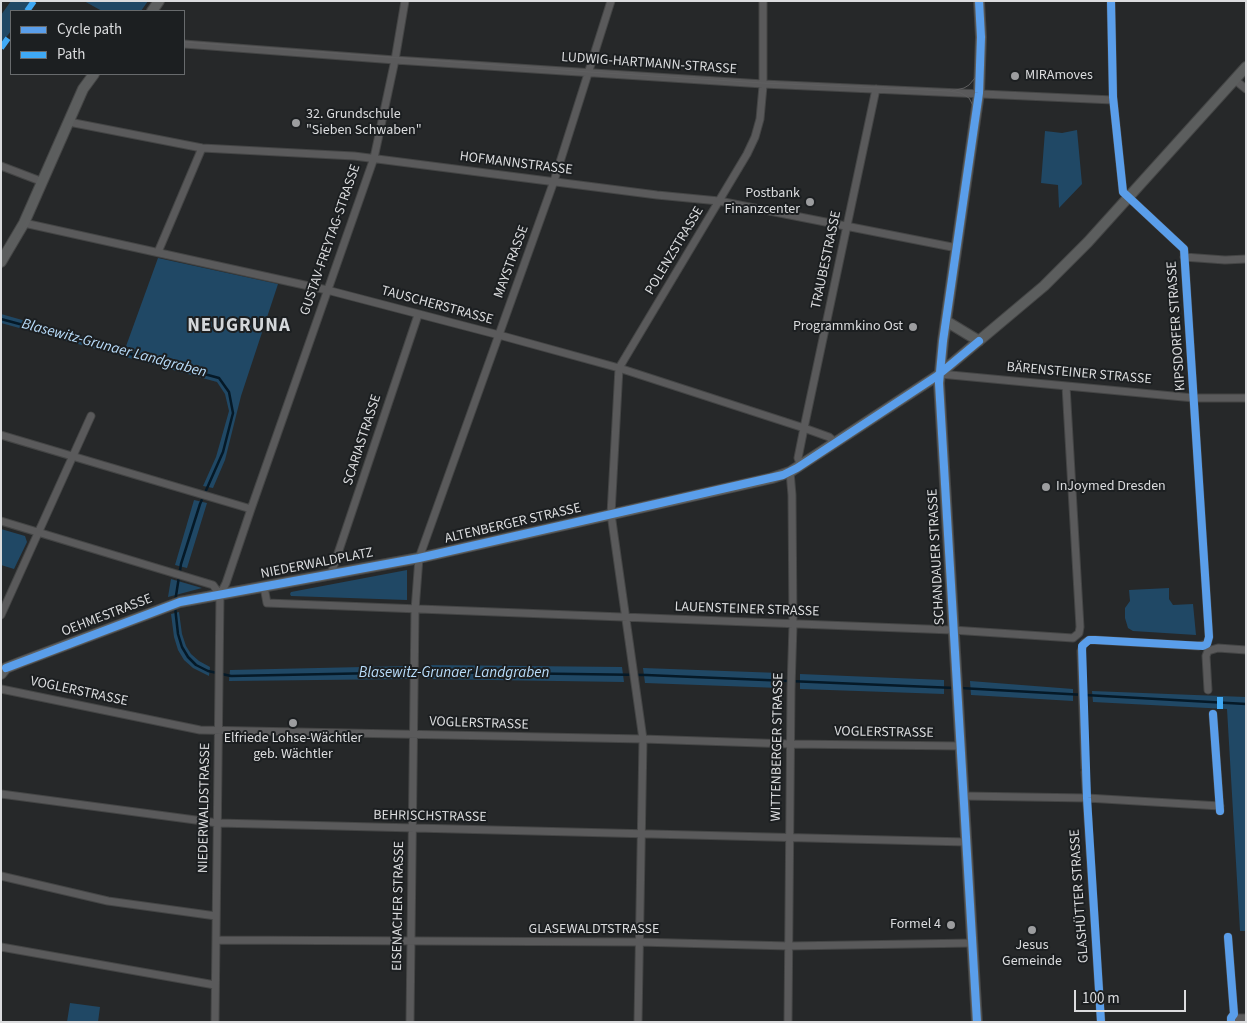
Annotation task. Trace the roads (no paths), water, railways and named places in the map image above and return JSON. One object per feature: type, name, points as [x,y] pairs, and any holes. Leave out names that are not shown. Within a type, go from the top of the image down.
[{"type":"main road","name":"SCHANDAUER STRASSE","points":[[977,1022],[940,406],[940,374],[979,93],[981,51],[979,1]]},
{"type":"main road","name":"ALTENBERGER STRASSE","points":[[420,558],[777,476],[801,466],[940,374],[1044,286],[1062,269],[1246,67]]},
{"type":"main road","points":[[1,262],[24,223],[83,90],[93,75]]},
{"type":"main road","points":[[946,321],[978,340]]},
{"type":"main road","name":"NIEDERWALDPLATZ","points":[[220,595],[420,558]]},
{"type":"main road","name":"OEHMESTRASSE","points":[[3,670],[180,602],[220,595]]},
{"type":"street","name":"GUSTAV-FREYTAG-STRASSE","points":[[220,595],[226,583],[374,158],[395,60],[405,1]]},
{"type":"street","name":"MAYSTRASSE","points":[[420,558],[554,181],[611,1]]},
{"type":"street","name":"POLENZSTRASSE","points":[[638,1022],[642,739],[611,514],[619,368],[747,154],[755,136],[760,119],[763,84],[763,1]]},
{"type":"street","points":[[1111,1],[1113,100],[1123,192],[1128,197]]},
{"type":"street","name":"LUDWIG-HARTMANN-STRASSE","points":[[185,44],[763,84],[1113,100]]},
{"type":"street","points":[[1235,80],[1246,89]]},
{"type":"street","name":"TRAUBESTRASSE","points":[[801,466],[798,458],[876,89]]},
{"type":"street","name":"HOFMANNSTRASSE","points":[[69,122],[202,148],[374,158],[657,195],[719,201],[958,248]]},
{"type":"street","points":[[158,252],[202,148]]},
{"type":"street","points":[[1,166],[43,182]]},
{"type":"street","name":"KIPSDORFER STRASSE","points":[[1128,197],[1184,249],[1209,636],[1206,656],[1208,690]]},
{"type":"street","name":"TAUSCHERSTRASSE","points":[[24,223],[327,290],[499,335],[619,368],[804,428],[829,437],[835,442]]},
{"type":"street","points":[[1184,257],[1225,260],[1246,259]]},
{"type":"street","name":"SCARIASTRASSE","points":[[331,574],[418,314]]},
{"type":"street","name":"BÄRENSTEINER STRASSE","points":[[940,374],[1194,398],[1246,398]]},
{"type":"street","name":"LAUENSTEINER STRASSE","points":[[415,610],[954,630],[1066,638],[1076,636],[1080,627],[1066,386]]},
{"type":"street","points":[[1,615],[91,416]]},
{"type":"street","points":[[1,435],[251,509]]},
{"type":"street","name":"WITTENBERGER STRASSE","points":[[788,1022],[790,744],[793,625],[792,495],[790,472]]},
{"type":"street","points":[[1,521],[212,584],[220,595]]},
{"type":"street","points":[[415,610],[420,558]]},
{"type":"street","name":"NIEDERWALDPLATZ","points":[[264,587],[267,603],[415,610]]},
{"type":"street","name":"NIEDERWALDSTRASSE","points":[[215,1022],[220,595]]},
{"type":"street","name":"EISENACHER STRASSE","points":[[410,1022],[415,610]]},
{"type":"street","name":"GLASHÜTTER STRASSE","points":[[1101,1022],[1085,770],[1081,651],[1084,643],[1095,640],[1209,646]]},
{"type":"street","points":[[1209,646],[1246,650]]},
{"type":"street","name":"VOGLERSTRASSE","points":[[1,689],[200,730],[790,744],[961,746]]},
{"type":"street","points":[[964,796],[1087,798],[1220,809],[1213,714]]},
{"type":"street","name":"BEHRISCHSTRASSE","points":[[1,794],[218,824],[966,842]]},
{"type":"street","points":[[1,876],[108,900],[216,916]]},
{"type":"street","points":[[1228,937],[1234,1014],[1231,1020]]},
{"type":"street","name":"GLASEWALDTSTRASSE","points":[[216,940],[638,942],[789,946],[973,943]]},
{"type":"street","points":[[1,947],[215,986]]},
{"type":"street","points":[[1231,1020],[1246,1018]]},
{"type":"waterway","name":"Blasewitz‐Grunaer Landgraben","points":[[1,319],[219,378],[229,392],[233,413],[223,452],[200,504],[181,564],[175,602]]},
{"type":"waterway","name":"Blasewitz‐Grunaer Landgraben","points":[[175,607],[178,634],[182,647],[188,657],[196,665],[208,671],[231,676],[429,672],[646,675],[955,688]]},
{"type":"waterway","name":"Blasewitz‐Grunaer Landgraben","points":[[960,688],[1246,704]]},
{"type":"tram line","points":[[975,1022],[937,376],[978,93],[980,34],[977,1]]},
{"type":"tram line","points":[[185,42],[589,72],[763,83],[949,91],[961,93],[969,98],[976,111]]},
{"type":"tram line","points":[[952,91],[969,85],[975,78],[977,71]]},
{"type":"tram line","points":[[1,267],[26,224],[84,90],[95,75]]},
{"type":"place","name":"MIRAmoves","points":[[1015,76]]},
{"type":"place","name":"32. Grundschule \"Sieben Schwaben\"","points":[[296,123]]},
{"type":"place","name":"Postbank Finanzcenter","points":[[810,202]]},
{"type":"place","name":"Programmkino Ost","points":[[913,327]]},
{"type":"place","name":"InJoymed Dresden","points":[[1046,487]]},
{"type":"place","name":"Elfriede Lohse-Wächtler geb. Wächtler","points":[[293,723]]},
{"type":"place","name":"Formel 4","points":[[951,925]]},
{"type":"place","name":"Jesus Gemeinde","points":[[1032,930]]},
{"type":"district","name":"NEUGRUNA","points":[[239,327]]}]
